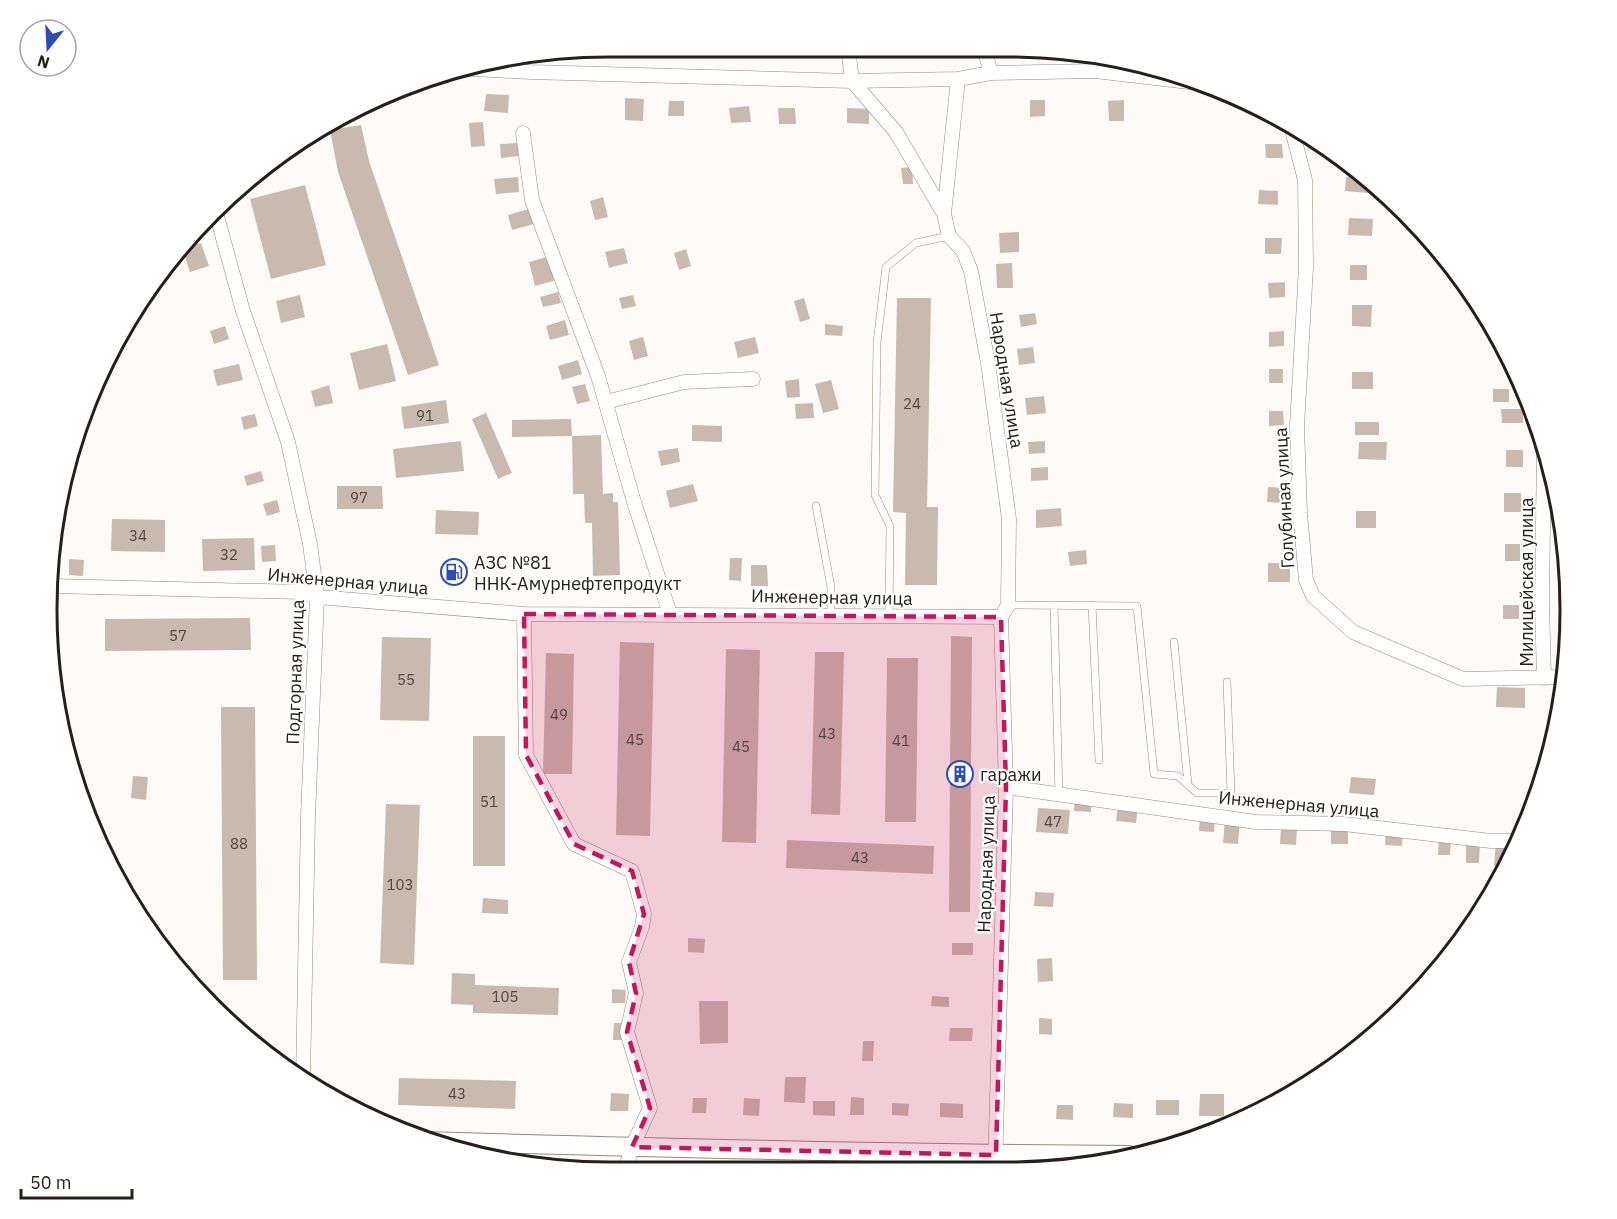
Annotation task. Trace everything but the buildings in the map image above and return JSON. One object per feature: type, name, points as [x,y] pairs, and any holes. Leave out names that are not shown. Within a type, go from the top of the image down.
[{"type":"street","points":[[850,57],[852,81]]},
{"type":"street","points":[[987,57],[991,73]]},
{"type":"street","points":[[493,70],[852,81],[958,79],[991,73],[1095,70],[1156,78]]},
{"type":"street","name":"Народная улица","points":[[944,214],[958,79]]},
{"type":"street","name":"Народная улица","points":[[852,81],[896,132],[944,214],[949,236],[963,251],[970,271],[988,363],[1009,519],[1004,611],[1006,787],[995,1161]]},
{"type":"street","points":[[523,132],[532,200],[598,376],[634,502],[670,614]]},
{"type":"street","name":"Голубиная улица","points":[[1294,137],[1305,180],[1306,267],[1297,426],[1306,580],[1313,596],[1353,632],[1463,679],[1556,677]]},
{"type":"street","name":"Подгорная улица","points":[[218,220],[243,311],[288,442],[310,544],[317,597],[308,818],[303,1069]]},
{"type":"street","points":[[606,402],[684,382],[753,379]]},
{"type":"street","name":"Милицейская улица","points":[[1544,482],[1542,603],[1544,678]]},
{"type":"street","name":"Инженерная улица","points":[[58,586],[302,592],[317,597],[524,614],[889,615],[1004,611]]},
{"type":"street","points":[[524,614],[526,755],[574,844],[632,871],[644,914],[642,927],[629,962],[636,993],[627,1032],[650,1108],[628,1162]]},
{"type":"street","name":"Инженерная улица","points":[[1006,787],[1256,822],[1344,824],[1491,841],[1509,841]]},
{"type":"street","points":[[464,1142],[995,1161],[1077,1157]]},
{"type":"lane","points":[[889,615],[890,526],[875,495],[877,342],[886,267],[916,243],[949,236]]},
{"type":"lane","points":[[816,506],[831,587],[831,615]]},
{"type":"lane","points":[[1004,611],[1054,605],[1137,606],[1154,774],[1178,776],[1197,793],[1231,793],[1227,681]]},
{"type":"lane","points":[[1054,605],[1059,795]]},
{"type":"lane","points":[[1092,605],[1099,760]]},
{"type":"lane","points":[[1174,642],[1188,784]]},
{"type":"highlighted area","points":[[524,614],[1001,617],[1006,787],[996,1155],[632,1147],[650,1108],[627,1032],[636,993],[629,962],[644,914],[632,871],[574,844],[526,755]]},
{"type":"place","name":"АЗС №81 ННК-Амурнефтепродукт","points":[[454,572]]},
{"type":"place","name":"гаражи","points":[[960,774]]}]
